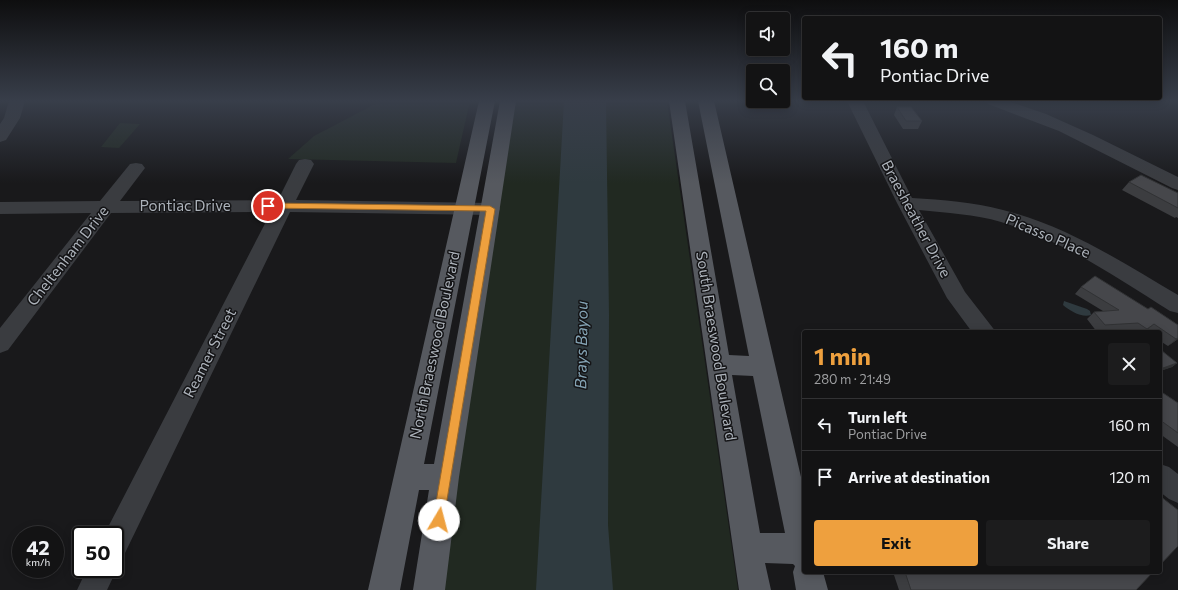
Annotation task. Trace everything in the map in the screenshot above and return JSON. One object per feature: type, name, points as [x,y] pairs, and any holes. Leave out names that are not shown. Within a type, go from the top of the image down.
[{"type":"main road","name":"North Braeswood Boulevard","points":[[384,590],[481,129]]},
{"type":"main road","name":"North Braeswood Boulevard","points":[[428,590],[445,478],[503,129]]},
{"type":"main road","name":"South Braeswood Boulevard","points":[[681,129],[755,590]]},
{"type":"main road","points":[[712,129],[762,366],[802,546]]},
{"type":"main road","points":[[682,133],[713,133]]},
{"type":"main road","points":[[719,365],[762,366]]},
{"type":"main road","points":[[407,476],[445,478]]},
{"type":"main road","points":[[747,547],[802,558]]},
{"type":"main road","points":[[808,574],[812,590]]},
{"type":"street","points":[[0,137],[5,129]]},
{"type":"street","name":"Braesheather Drive","points":[[869,129],[906,203],[958,298],[983,330]]},
{"type":"street","points":[[1066,129],[1178,184]]},
{"type":"street","name":"Reamer Street","points":[[123,526],[305,164]]},
{"type":"street","name":"Cheltenham Drive","points":[[0,344],[136,168]]},
{"type":"street","name":"Picasso Place","points":[[906,203],[983,212],[1004,217],[1036,228],[1095,256],[1178,305]]},
{"type":"street","name":"Pontiac Drive","points":[[0,208],[283,206],[490,209]]},
{"type":"street","points":[[1162,478],[1178,490]]},
{"type":"street","points":[[92,590],[98,578]]},
{"type":"shaded area","points":[[116,129],[136,129],[119,148],[101,147]]},
{"type":"shaded area","points":[[328,129],[464,129],[456,163],[288,159],[314,136]]},
{"type":"shaded area","points":[[509,129],[671,129],[738,590],[436,590]]},
{"type":"water","name":"Brays Bayou","points":[[562,129],[606,129],[609,315],[608,525],[613,590],[536,590]]},
{"type":"water","points":[[1064,301],[1087,309],[1090,311],[1091,315],[1084,316],[1073,312],[1063,305]]},
{"type":"building","points":[[1141,175],[1178,193],[1178,208],[1129,182]]},
{"type":"building","points":[[1095,276],[1148,309],[1151,307],[1178,325],[1178,338],[1176,339],[1154,324],[1147,329],[1138,323],[1105,325],[1094,312],[1119,310],[1081,287]]},
{"type":"building","points":[[1162,351],[1177,363],[1162,367]]},
{"type":"building","points":[[1162,392],[1178,403],[1178,433],[1162,421]]},
{"type":"building","points":[[1162,498],[1178,510],[1178,546],[1162,563]]},
{"type":"building","points":[[906,574],[1151,574],[1136,590],[911,590]]},
{"type":"route","points":[[268,206],[490,209],[439,520]]}]
